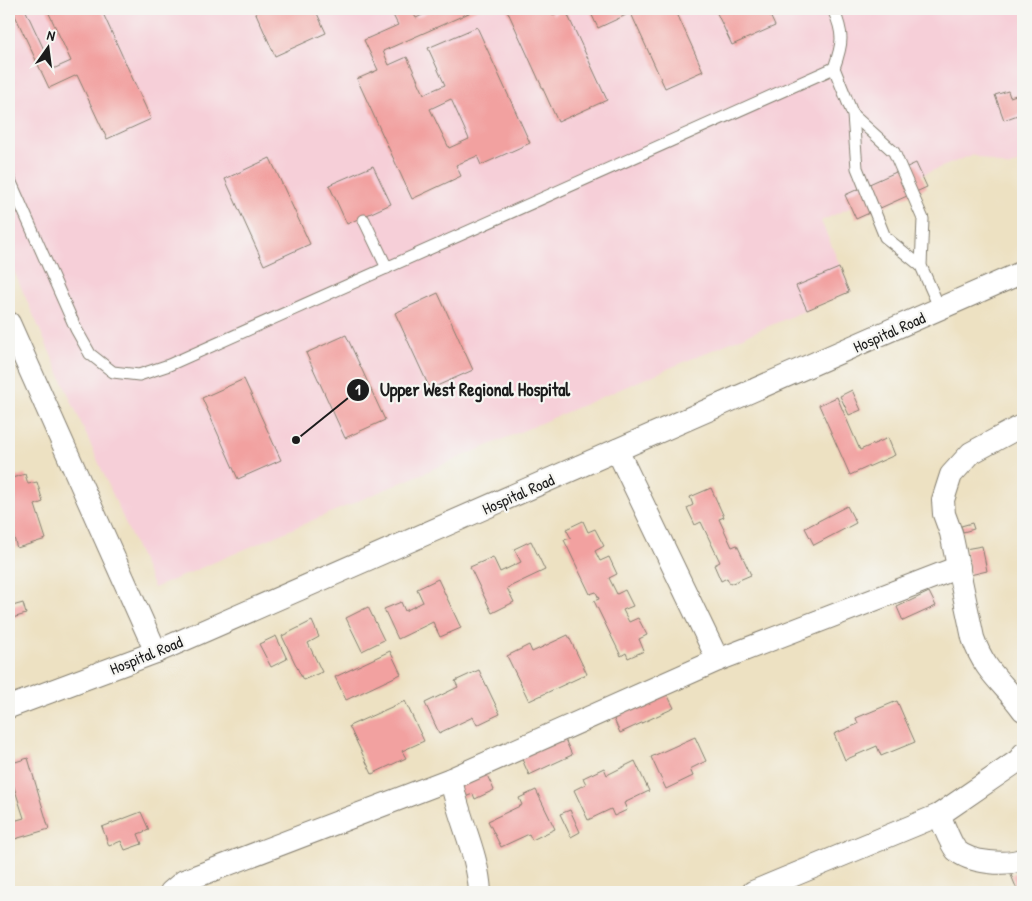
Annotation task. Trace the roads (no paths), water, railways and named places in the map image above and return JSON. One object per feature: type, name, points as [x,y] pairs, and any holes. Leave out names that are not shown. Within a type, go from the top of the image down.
[{"type":"street","name":"Hospital Road","points":[[9,707],[156,652],[1023,272]]},
{"type":"street","points":[[9,324],[156,652]]},
{"type":"street","points":[[1023,425],[971,453],[951,475],[943,500],[944,514],[951,533],[978,653],[989,671],[1023,710]]},
{"type":"street","points":[[617,450],[718,660]]},
{"type":"street","points":[[171,892],[184,881],[451,779],[718,660],[959,567]]},
{"type":"street","points":[[754,892],[939,815],[1020,760],[1023,754]]},
{"type":"street","points":[[451,779],[455,802],[476,860],[480,892]]},
{"type":"street","points":[[939,815],[956,849],[962,854],[994,864],[1017,862],[1023,859]]},
{"type":"lane","points":[[833,9],[840,25],[841,48],[834,68],[853,115],[857,168],[885,237],[921,266],[940,309]]},
{"type":"lane","points":[[9,178],[76,329],[90,354],[113,372],[139,375],[169,365],[834,68]]},
{"type":"lane","points":[[853,115],[894,152],[924,219],[921,266]]},
{"type":"lane","points":[[364,220],[387,268]]},
{"type":"place","name":"Upper West Regional Hospital","points":[[296,440]]}]
